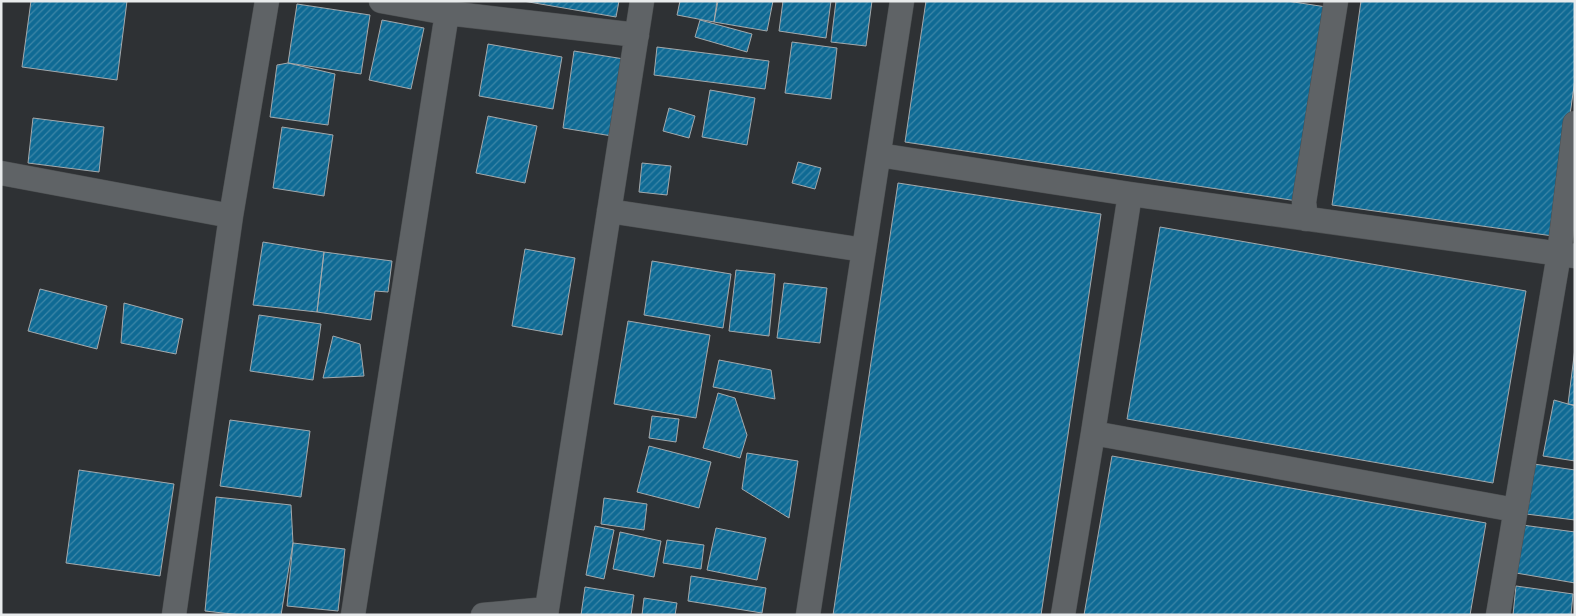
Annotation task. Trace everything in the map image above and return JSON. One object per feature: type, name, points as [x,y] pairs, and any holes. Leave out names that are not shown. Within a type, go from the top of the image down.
[{"type":"street","points":[[174,615],[232,216],[267,1]]},
{"type":"street","points":[[381,1],[447,13],[637,35]]},
{"type":"street","points":[[483,615],[546,612],[642,1]]},
{"type":"street","points":[[808,615],[880,155],[902,1]]},
{"type":"street","points":[[1306,219],[1304,202],[1336,1]]},
{"type":"street","points":[[353,615],[447,13]]},
{"type":"street","points":[[1498,615],[1516,510],[1567,255],[1575,123]]},
{"type":"street","points":[[880,155],[1130,194],[1567,255]]},
{"type":"street","points":[[1,173],[232,216]]},
{"type":"street","points":[[1063,615],[1130,194]]},
{"type":"street","points":[[609,211],[864,250]]},
{"type":"street","points":[[1093,433],[1516,510]]},
{"type":"building","points":[[31,1],[127,1],[117,80],[22,67]]},
{"type":"building","points":[[523,1],[619,1],[616,17]]},
{"type":"building","points":[[680,1],[717,1],[714,22],[677,15]]},
{"type":"building","points":[[718,1],[773,1],[767,31],[714,22]]},
{"type":"building","points":[[783,1],[831,1],[826,38],[779,31]]},
{"type":"building","points":[[836,1],[872,1],[866,46],[831,42]]},
{"type":"building","points":[[926,1],[1287,1],[1333,8],[1304,202],[905,142]]},
{"type":"building","points":[[1361,1],[1575,1],[1575,79],[1553,236],[1332,205]]},
{"type":"building","points":[[297,4],[370,15],[361,74],[288,63]]},
{"type":"building","points":[[382,20],[424,28],[411,89],[369,80]]},
{"type":"building","points":[[700,20],[752,34],[747,52],[695,37]]},
{"type":"building","points":[[792,42],[837,48],[831,99],[785,93]]},
{"type":"building","points":[[488,44],[562,57],[553,109],[479,96]]},
{"type":"building","points":[[657,47],[769,61],[765,89],[654,75]]},
{"type":"building","points":[[574,51],[624,59],[612,136],[563,128]]},
{"type":"building","points":[[288,63],[335,74],[328,125],[270,117],[277,65]]},
{"type":"building","points":[[710,90],[755,98],[747,145],[702,137]]},
{"type":"building","points":[[669,108],[695,116],[689,138],[663,131]]},
{"type":"building","points":[[488,116],[537,126],[525,183],[476,173]]},
{"type":"building","points":[[33,118],[104,127],[99,172],[28,163]]},
{"type":"building","points":[[282,127],[333,135],[324,196],[273,188]]},
{"type":"building","points":[[798,162],[821,168],[815,189],[792,183]]},
{"type":"building","points":[[642,163],[671,166],[667,195],[639,192]]},
{"type":"building","points":[[898,183],[1101,214],[1041,615],[833,615]]},
{"type":"building","points":[[1160,227],[1526,291],[1493,483],[1127,419]]},
{"type":"building","points":[[263,242],[324,252],[317,312],[253,305]]},
{"type":"building","points":[[525,249],[575,258],[562,335],[512,326]]},
{"type":"building","points":[[324,252],[392,261],[388,292],[375,291],[371,320],[317,312]]},
{"type":"building","points":[[652,261],[731,274],[723,328],[644,315]]},
{"type":"building","points":[[736,270],[775,274],[769,336],[729,331]]},
{"type":"building","points":[[784,283],[827,288],[820,343],[777,338]]},
{"type":"building","points":[[40,289],[107,306],[97,349],[28,331]]},
{"type":"building","points":[[124,303],[183,319],[176,354],[121,343]]},
{"type":"building","points":[[259,315],[321,324],[313,380],[250,371]]},
{"type":"building","points":[[628,321],[710,335],[696,418],[614,404]]},
{"type":"building","points":[[333,336],[360,344],[364,376],[323,378]]},
{"type":"building","points":[[1575,348],[1575,405],[1568,404]]},
{"type":"building","points":[[719,360],[771,370],[775,399],[713,387]]},
{"type":"building","points":[[718,393],[735,398],[747,435],[740,458],[703,448]]},
{"type":"building","points":[[1554,400],[1575,406],[1575,461],[1543,456]]},
{"type":"building","points":[[652,416],[679,419],[676,442],[649,438]]},
{"type":"building","points":[[230,420],[310,431],[301,497],[220,486]]},
{"type":"building","points":[[649,446],[711,462],[699,508],[637,492]]},
{"type":"building","points":[[747,453],[798,461],[789,518],[742,489]]},
{"type":"building","points":[[1112,456],[1486,523],[1470,615],[1084,615]]},
{"type":"building","points":[[1534,464],[1575,470],[1575,520],[1526,514]]},
{"type":"building","points":[[79,470],[174,484],[160,576],[66,563]]},
{"type":"building","points":[[216,497],[291,505],[293,543],[281,615],[241,615],[205,611]]},
{"type":"building","points":[[604,498],[647,504],[644,530],[601,524]]},
{"type":"building","points":[[1522,525],[1575,532],[1575,583],[1516,573]]},
{"type":"building","points":[[595,526],[614,530],[604,579],[586,575]]},
{"type":"building","points":[[716,528],[766,538],[757,580],[707,570]]},
{"type":"building","points":[[620,532],[661,541],[654,577],[613,569]]},
{"type":"building","points":[[667,540],[704,545],[701,569],[663,563]]},
{"type":"building","points":[[293,543],[345,549],[338,611],[287,606]]},
{"type":"building","points":[[691,576],[766,588],[762,613],[688,601]]},
{"type":"building","points":[[1516,586],[1573,594],[1571,615],[1513,615]]},
{"type":"building","points":[[585,587],[634,595],[631,615],[581,615]]},
{"type":"building","points":[[644,598],[677,603],[675,615],[642,615]]}]
